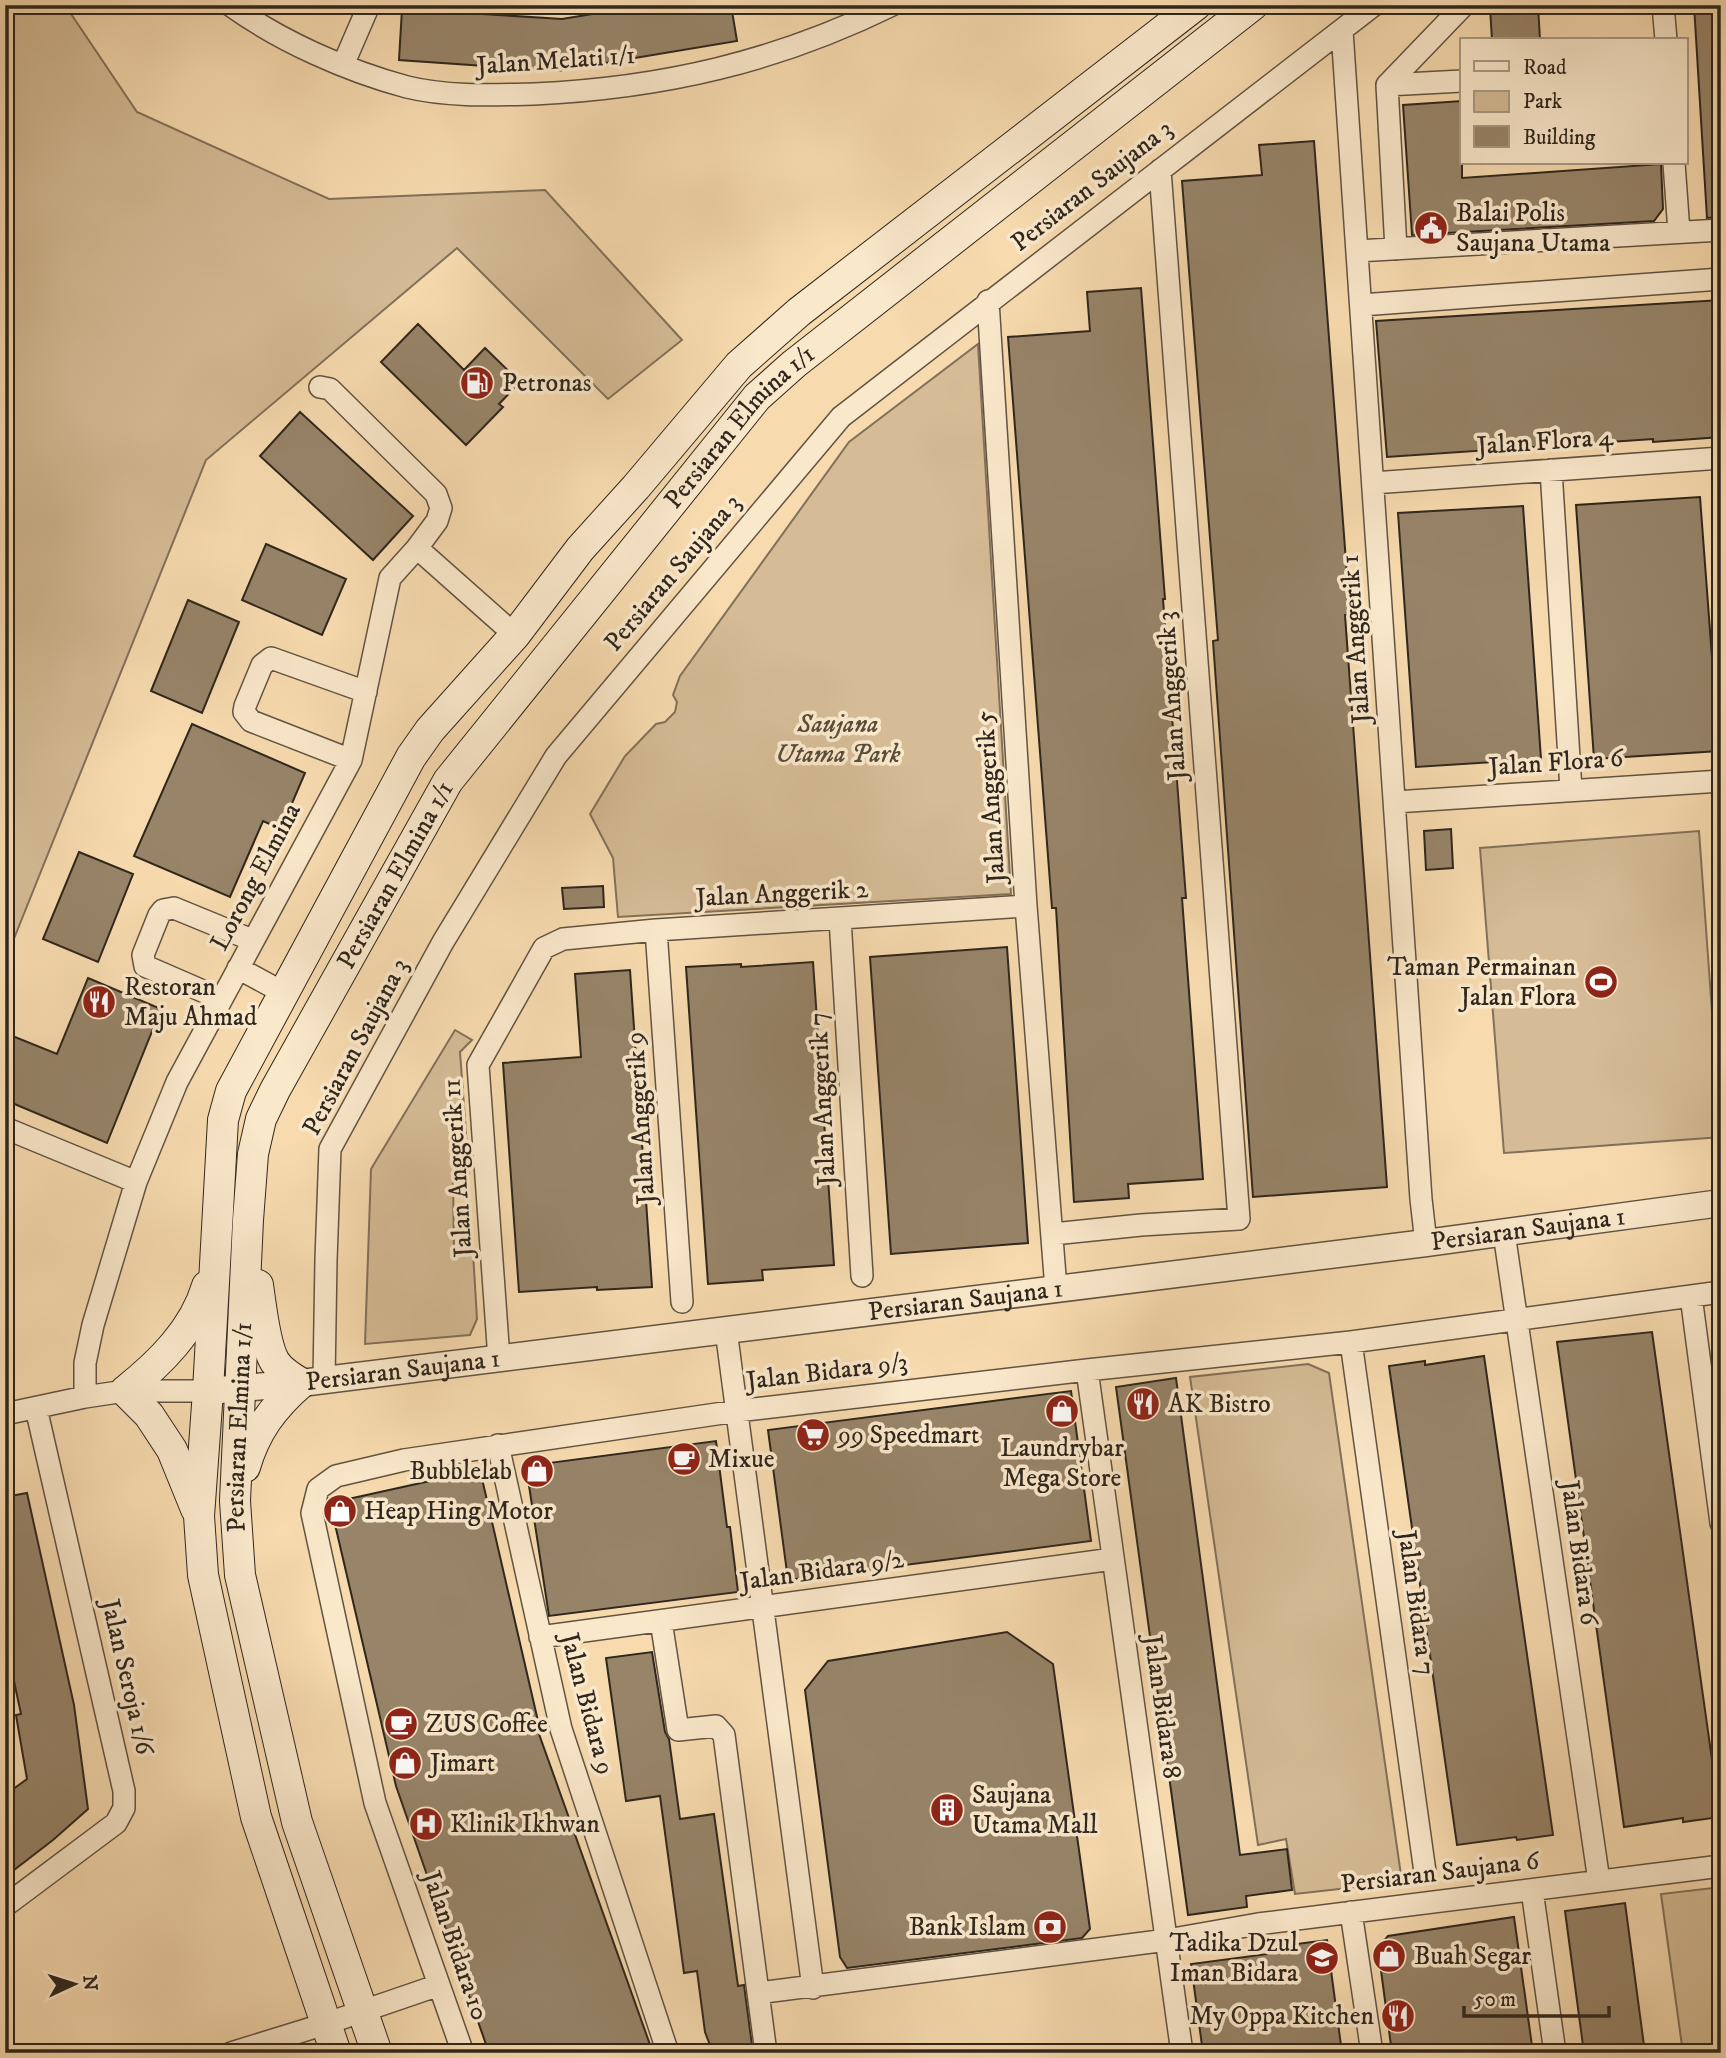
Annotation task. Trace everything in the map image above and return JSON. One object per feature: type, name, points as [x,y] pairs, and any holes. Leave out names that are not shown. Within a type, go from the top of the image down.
[{"type":"main road","name":"Persiaran Elmina 1/1","points":[[336,2053],[256,1817],[203,1575],[199,1516],[223,1120],[232,1091],[411,757],[430,730],[515,635],[580,549],[738,365],[799,312],[1196,5]]},
{"type":"main road","name":"Persiaran Elmina 1/1","points":[[377,2053],[297,1822],[240,1575],[235,1501],[240,1389],[253,1154],[261,1119],[448,781],[757,397],[794,364],[1253,5]]},
{"type":"main road","points":[[248,1220],[263,1322],[275,1361],[289,1377],[313,1382]]},
{"type":"main road","points":[[199,1516],[172,1450],[149,1415],[125,1391],[151,1370],[191,1323],[203,1301],[215,1263]]},
{"type":"main road","points":[[235,1501],[251,1445],[265,1419],[286,1396],[313,1382]]},
{"type":"street","name":"Jalan Melati 1/1","points":[[230,5],[262,29],[343,65],[409,87],[480,96],[624,87],[703,74],[778,54],[892,5]]},
{"type":"street","points":[[343,65],[369,5]]},
{"type":"street","name":"Persiaran Saujana 3","points":[[313,1382],[326,1260],[330,1149],[443,942],[556,756],[841,417],[1374,5]]},
{"type":"street","points":[[1396,249],[1387,85],[1464,5]]},
{"type":"street","points":[[1663,5],[1666,38]]},
{"type":"street","name":"Jalan Anggerik 1","points":[[1342,31],[1426,1242]]},
{"type":"street","points":[[1387,85],[1460,80]]},
{"type":"street","points":[[1674,164],[1679,232]]},
{"type":"street","name":"Jalan Anggerik 3","points":[[1053,1234],[1239,1219],[1160,170]]},
{"type":"street","points":[[1357,251],[1721,230]]},
{"type":"street","points":[[1361,305],[1721,279]]},
{"type":"street","name":"Jalan Anggerik 5","points":[[988,302],[1026,906],[1056,1289]]},
{"type":"street","name":"Lorong Elmina","points":[[85,1397],[85,1363],[93,1325],[136,1182],[177,1082],[351,760],[390,578],[437,522],[440,508],[436,494],[330,389],[320,387]]},
{"type":"street","name":"Jalan Flora 4","points":[[1373,483],[1721,458]]},
{"type":"street","points":[[1551,470],[1571,790]]},
{"type":"street","points":[[417,548],[515,635]]},
{"type":"street","points":[[351,760],[251,721],[244,712],[245,706],[262,665],[271,658],[366,692]]},
{"type":"street","name":"Jalan Flora 6","points":[[1395,802],[1721,781]]},
{"type":"street","name":"Jalan Anggerik 2","points":[[544,948],[563,939],[656,930],[1026,906]]},
{"type":"street","points":[[221,999],[145,966],[144,955],[159,915],[163,910],[174,908],[252,940]]},
{"type":"street","name":"Jalan Anggerik 7","points":[[840,919],[862,1276]]},
{"type":"street","name":"Jalan Anggerik 9","points":[[656,930],[682,1302]]},
{"type":"street","name":"Jalan Anggerik 11","points":[[499,1359],[478,1065],[544,948]]},
{"type":"street","points":[[238,968],[284,993]]},
{"type":"street","points":[[5,1128],[136,1182]]},
{"type":"street","name":"Persiaran Saujana 1","points":[[208,1391],[313,1382],[499,1359],[1504,1233],[1721,1203]]},
{"type":"street","name":"Jalan Bidara 6","points":[[1504,1233],[1599,1881]]},
{"type":"street","name":"Jalan Bidara 9/3","points":[[318,1489],[336,1476],[404,1460],[737,1411],[1351,1342],[1721,1292]]},
{"type":"street","points":[[1691,1296],[1721,1523]]},
{"type":"street","points":[[726,1330],[813,1988]]},
{"type":"street","name":"Jalan Bidara 7","points":[[1351,1342],[1425,1872]]},
{"type":"street","name":"Jalan Bidara 8","points":[[1087,1370],[1182,2053]]},
{"type":"street","name":"Persiaran Elmina 1/1","points":[[5,1414],[125,1391],[208,1391]]},
{"type":"street","name":"Jalan Seroja 1/6","points":[[5,1906],[116,1823],[124,1808],[124,1791],[101,1685],[36,1408]]},
{"type":"street","name":"Jalan Bidara 9","points":[[498,1445],[561,1729],[668,2053]]},
{"type":"street","name":"Jalan Bidara 10","points":[[318,1489],[312,1513],[375,1803],[463,2053]]},
{"type":"street","name":"Jalan Bidara 9/2","points":[[540,1637],[1113,1559]]},
{"type":"street","points":[[661,1621],[678,1730],[716,1726],[724,1735],[766,2053]]},
{"type":"street","name":"Persiaran Saujana 6","points":[[758,1993],[813,1988],[1167,1940],[1258,1924],[1721,1866]]},
{"type":"street","points":[[1532,1890],[1555,2053]]},
{"type":"street","points":[[1351,1912],[1372,2053]]},
{"type":"street","points":[[245,2051],[439,1985]]},
{"type":"green space","points":[[5,5],[65,5],[137,112],[329,199],[545,190],[682,340],[608,399],[457,248],[206,460],[5,961]]},
{"type":"green space","name":"Saujana Utama Park","points":[[978,344],[1011,894],[618,917],[613,858],[590,814],[625,756],[656,724],[665,722],[675,712],[677,702],[673,695],[680,676],[849,442]]},
{"type":"green space","name":"Taman Permainan Jalan Flora","points":[[1699,831],[1721,1137],[1504,1153],[1480,848]]},
{"type":"green space","points":[[455,1030],[472,1040],[460,1052],[469,1173],[453,1174],[454,1253],[473,1252],[477,1319],[470,1335],[365,1344],[371,1169]]},
{"type":"green space","points":[[1308,1364],[1329,1373],[1402,1882],[1295,1894],[1286,1839],[1258,1845],[1190,1377]]},
{"type":"green space","points":[[1721,1887],[1721,2053],[1683,2053],[1661,1894]]},
{"type":"building","points":[[647,5],[731,5],[737,41],[557,71],[399,60],[402,9],[562,19]]},
{"type":"building","points":[[1538,5],[1540,38],[1492,38],[1490,7]]},
{"type":"building","points":[[1694,5],[1721,5],[1721,217],[1707,218]]},
{"type":"building","points":[[1460,101],[1462,178],[1661,164],[1663,209],[1654,221],[1412,235],[1403,105]]},
{"type":"building","points":[[1314,141],[1350,614],[1345,615],[1387,1187],[1253,1197],[1213,641],[1218,640],[1182,181],[1262,175],[1259,145]]},
{"type":"building","points":[[1141,288],[1186,898],[1182,898],[1203,1179],[1128,1184],[1129,1198],[1074,1202],[1056,908],[1052,908],[1008,337],[1090,331],[1087,292]]},
{"type":"building","points":[[1721,300],[1721,437],[1387,457],[1376,321]]},
{"type":"building","points":[[418,324],[464,370],[485,348],[520,382],[499,404],[503,407],[466,445],[381,362]]},
{"type":"building","points":[[300,412],[413,516],[373,560],[260,456]]},
{"type":"building","points":[[1700,497],[1719,751],[1594,759],[1576,505]]},
{"type":"building","points":[[1523,506],[1541,759],[1416,767],[1398,513]]},
{"type":"building","points":[[266,544],[346,579],[322,635],[242,600]]},
{"type":"building","points":[[188,600],[239,622],[202,713],[151,691]]},
{"type":"building","points":[[192,724],[305,773],[281,829],[263,821],[230,897],[134,856]]},
{"type":"building","points":[[1451,829],[1453,868],[1426,870],[1424,831]]},
{"type":"building","points":[[79,852],[133,874],[98,962],[43,939]]},
{"type":"building","points":[[603,886],[604,907],[564,909],[562,888]]},
{"type":"building","points":[[1007,947],[1028,1243],[891,1254],[870,957]]},
{"type":"building","points":[[813,962],[834,1265],[762,1270],[763,1280],[708,1284],[686,967],[741,964],[741,967]]},
{"type":"building","points":[[630,970],[652,1287],[519,1292],[503,1063],[581,1057],[575,974]]},
{"type":"building","points":[[88,978],[161,1009],[107,1143],[5,1100],[5,1033],[57,1054]]},
{"type":"building","points":[[1652,1332],[1720,1817],[1683,1822],[1683,1818],[1624,1827],[1557,1342]]},
{"type":"building","points":[[1484,1356],[1553,1835],[1457,1845],[1389,1366],[1425,1361],[1425,1365]]},
{"type":"building","points":[[1176,1378],[1240,1855],[1287,1849],[1292,1890],[1246,1896],[1247,1907],[1188,1915],[1116,1387]]},
{"type":"building","points":[[1071,1391],[1091,1541],[788,1580],[768,1430]]},
{"type":"building","points":[[716,1441],[738,1592],[549,1616],[526,1466]]},
{"type":"building","points":[[480,1470],[539,1734],[653,2053],[489,2053],[396,1786],[330,1503]]},
{"type":"building","points":[[27,1493],[74,1705],[88,1809],[5,1877],[5,1795],[27,1779],[16,1715],[21,1714],[5,1639],[5,1497]]},
{"type":"building","name":"Saujana Utama Mall","points":[[1007,1632],[1053,1664],[1090,1929],[1082,1938],[847,1968],[840,1957],[805,1690],[828,1661]]},
{"type":"building","points":[[652,1652],[665,1732],[669,1739],[680,1819],[714,1814],[738,1986],[744,1985],[753,2053],[713,2053],[705,2032],[697,1971],[684,1973],[660,1796],[626,1801],[606,1658]]},
{"type":"building","points":[[1625,1903],[1645,2053],[1584,2053],[1565,1911]]},
{"type":"building","points":[[1514,1917],[1533,2053],[1392,2053],[1378,1948],[1388,1936]]},
{"type":"building","points":[[1327,1940],[1342,2053],[1203,2053],[1191,1964],[1268,1954],[1267,1948]]},
{"type":"place","name":"Balai Polis Saujana Utama","points":[[1431,228]]},
{"type":"place","name":"Petronas","points":[[477,383]]},
{"type":"place","name":"Taman Permainan Jalan Flora","points":[[1601,982]]},
{"type":"place","name":"Restoran Maju Ahmad","points":[[99,1002]]},
{"type":"place","name":"AK Bistro","points":[[1143,1404]]},
{"type":"place","name":"Laundrybar Mega Store","points":[[1062,1411]]},
{"type":"place","name":"99 Speedmart","points":[[813,1435]]},
{"type":"place","name":"Mixue","points":[[684,1459]]},
{"type":"place","name":"Bubblelab","points":[[537,1471]]},
{"type":"place","name":"Heap Hing Motor","points":[[340,1511]]},
{"type":"place","name":"ZUS Coffee","points":[[401,1724]]},
{"type":"place","name":"Jimart","points":[[405,1763]]},
{"type":"place","name":"Saujana Utama Mall","points":[[947,1810]]},
{"type":"place","name":"Klinik Ikhwan","points":[[426,1824]]},
{"type":"place","name":"Bank Islam","points":[[1050,1927]]},
{"type":"place","name":"Buah Segar","points":[[1389,1956]]},
{"type":"place","name":"Tadika Dzul Iman Bidara","points":[[1322,1958]]},
{"type":"place","name":"My Oppa Kitchen","points":[[1398,2016]]}]
